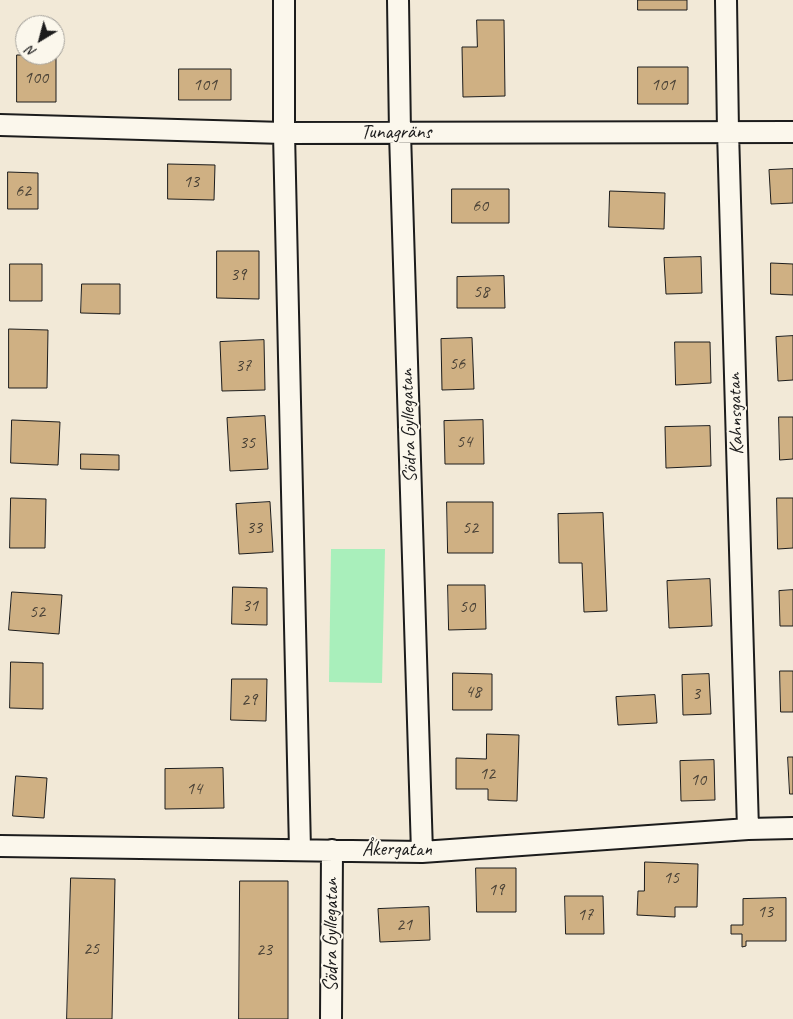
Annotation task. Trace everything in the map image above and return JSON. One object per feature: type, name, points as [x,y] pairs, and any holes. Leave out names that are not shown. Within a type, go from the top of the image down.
[{"type":"street","points":[[284,0],[284,133],[300,850]]},
{"type":"street","name":"Södra Gyllegatan","points":[[398,0],[400,133],[422,852]]},
{"type":"street","name":"Kahnsgatan","points":[[726,0],[748,829]]},
{"type":"street","name":"Tunagräns","points":[[0,125],[284,133],[793,132]]},
{"type":"street","name":"Åkergatan","points":[[0,846],[422,852],[748,829],[793,828]]},
{"type":"street","name":"Södra Gyllegatan","points":[[332,850],[332,1019]]},
{"type":"green space","points":[[331,549],[385,549],[382,683],[329,682]]},
{"type":"building","points":[[638,0],[687,0],[687,10],[638,10]]},
{"type":"building","points":[[477,20],[504,20],[505,96],[463,97],[462,47],[477,47]]},
{"type":"building","points":[[17,65],[56,65],[56,102],[17,102]]},
{"type":"building","points":[[638,67],[688,67],[688,104],[638,104]]},
{"type":"building","points":[[179,69],[231,69],[231,100],[179,100]]},
{"type":"building","points":[[168,164],[215,165],[214,200],[168,199]]},
{"type":"building","points":[[793,169],[793,203],[771,204],[769,170]]},
{"type":"building","points":[[8,172],[38,173],[38,209],[8,209]]},
{"type":"building","points":[[452,189],[509,189],[509,223],[452,223]]},
{"type":"building","points":[[610,191],[665,193],[664,229],[609,227]]},
{"type":"building","points":[[217,251],[259,251],[259,299],[217,298]]},
{"type":"building","points":[[701,257],[702,293],[666,294],[664,258]]},
{"type":"building","points":[[771,263],[793,264],[793,295],[771,294]]},
{"type":"building","points":[[10,264],[42,264],[42,301],[10,301]]},
{"type":"building","points":[[504,276],[505,308],[457,308],[457,277]]},
{"type":"building","points":[[82,284],[120,284],[120,314],[81,313]]},
{"type":"building","points":[[9,329],[48,330],[47,388],[9,388]]},
{"type":"building","points":[[793,336],[793,380],[778,381],[776,337]]},
{"type":"building","points":[[472,338],[474,389],[442,390],[441,339]]},
{"type":"building","points":[[264,340],[265,390],[222,391],[220,342]]},
{"type":"building","points":[[675,342],[710,342],[711,383],[676,385]]},
{"type":"building","points":[[265,416],[268,469],[230,471],[227,418]]},
{"type":"building","points":[[779,417],[793,417],[793,459],[780,460]]},
{"type":"building","points":[[12,420],[60,422],[58,465],[11,463]]},
{"type":"building","points":[[483,420],[484,464],[445,464],[444,421]]},
{"type":"building","points":[[710,426],[711,466],[666,468],[665,427]]},
{"type":"building","points":[[81,454],[119,455],[119,470],[81,469]]},
{"type":"building","points":[[11,498],[46,499],[45,548],[10,548]]},
{"type":"building","points":[[777,498],[793,498],[793,548],[778,549]]},
{"type":"building","points":[[270,502],[273,552],[239,554],[236,504]]},
{"type":"building","points":[[447,502],[493,502],[493,553],[448,553]]},
{"type":"building","points":[[603,513],[607,611],[584,612],[582,563],[559,563],[558,514]]},
{"type":"building","points":[[710,579],[712,626],[669,628],[667,581]]},
{"type":"building","points":[[448,585],[485,585],[486,629],[449,630]]},
{"type":"building","points":[[233,587],[267,588],[267,625],[232,624]]},
{"type":"building","points":[[793,590],[793,626],[780,626],[779,591]]},
{"type":"building","points":[[12,592],[62,595],[59,634],[9,630]]},
{"type":"building","points":[[11,662],[43,663],[43,709],[10,708]]},
{"type":"building","points":[[780,671],[793,671],[793,712],[781,712]]},
{"type":"building","points":[[453,673],[492,674],[492,710],[453,710]]},
{"type":"building","points":[[709,674],[711,714],[683,715],[682,675]]},
{"type":"building","points":[[232,679],[267,679],[266,721],[231,720]]},
{"type":"building","points":[[655,695],[657,723],[618,725],[616,697]]},
{"type":"building","points":[[487,734],[519,735],[517,801],[488,800],[488,789],[456,789],[456,758],[486,759]]},
{"type":"building","points":[[788,757],[793,757],[793,794],[790,794]]},
{"type":"building","points":[[714,760],[715,800],[681,801],[680,761]]},
{"type":"building","points":[[223,768],[224,808],[165,809],[165,769]]},
{"type":"building","points":[[16,776],[47,778],[44,818],[13,816]]},
{"type":"building","points":[[645,862],[698,864],[697,907],[675,907],[675,917],[637,915],[638,891],[644,891]]},
{"type":"building","points":[[476,868],[516,868],[516,912],[477,912]]},
{"type":"building","points":[[71,878],[115,879],[112,1019],[67,1019]]},
{"type":"building","points":[[240,881],[288,881],[288,1019],[239,1019]]},
{"type":"building","points":[[565,896],[603,896],[604,934],[566,934]]},
{"type":"building","points":[[786,898],[786,941],[746,941],[746,946],[742,947],[742,934],[731,934],[731,925],[743,925],[743,899]]},
{"type":"building","points":[[429,907],[430,940],[380,942],[378,909]]}]
